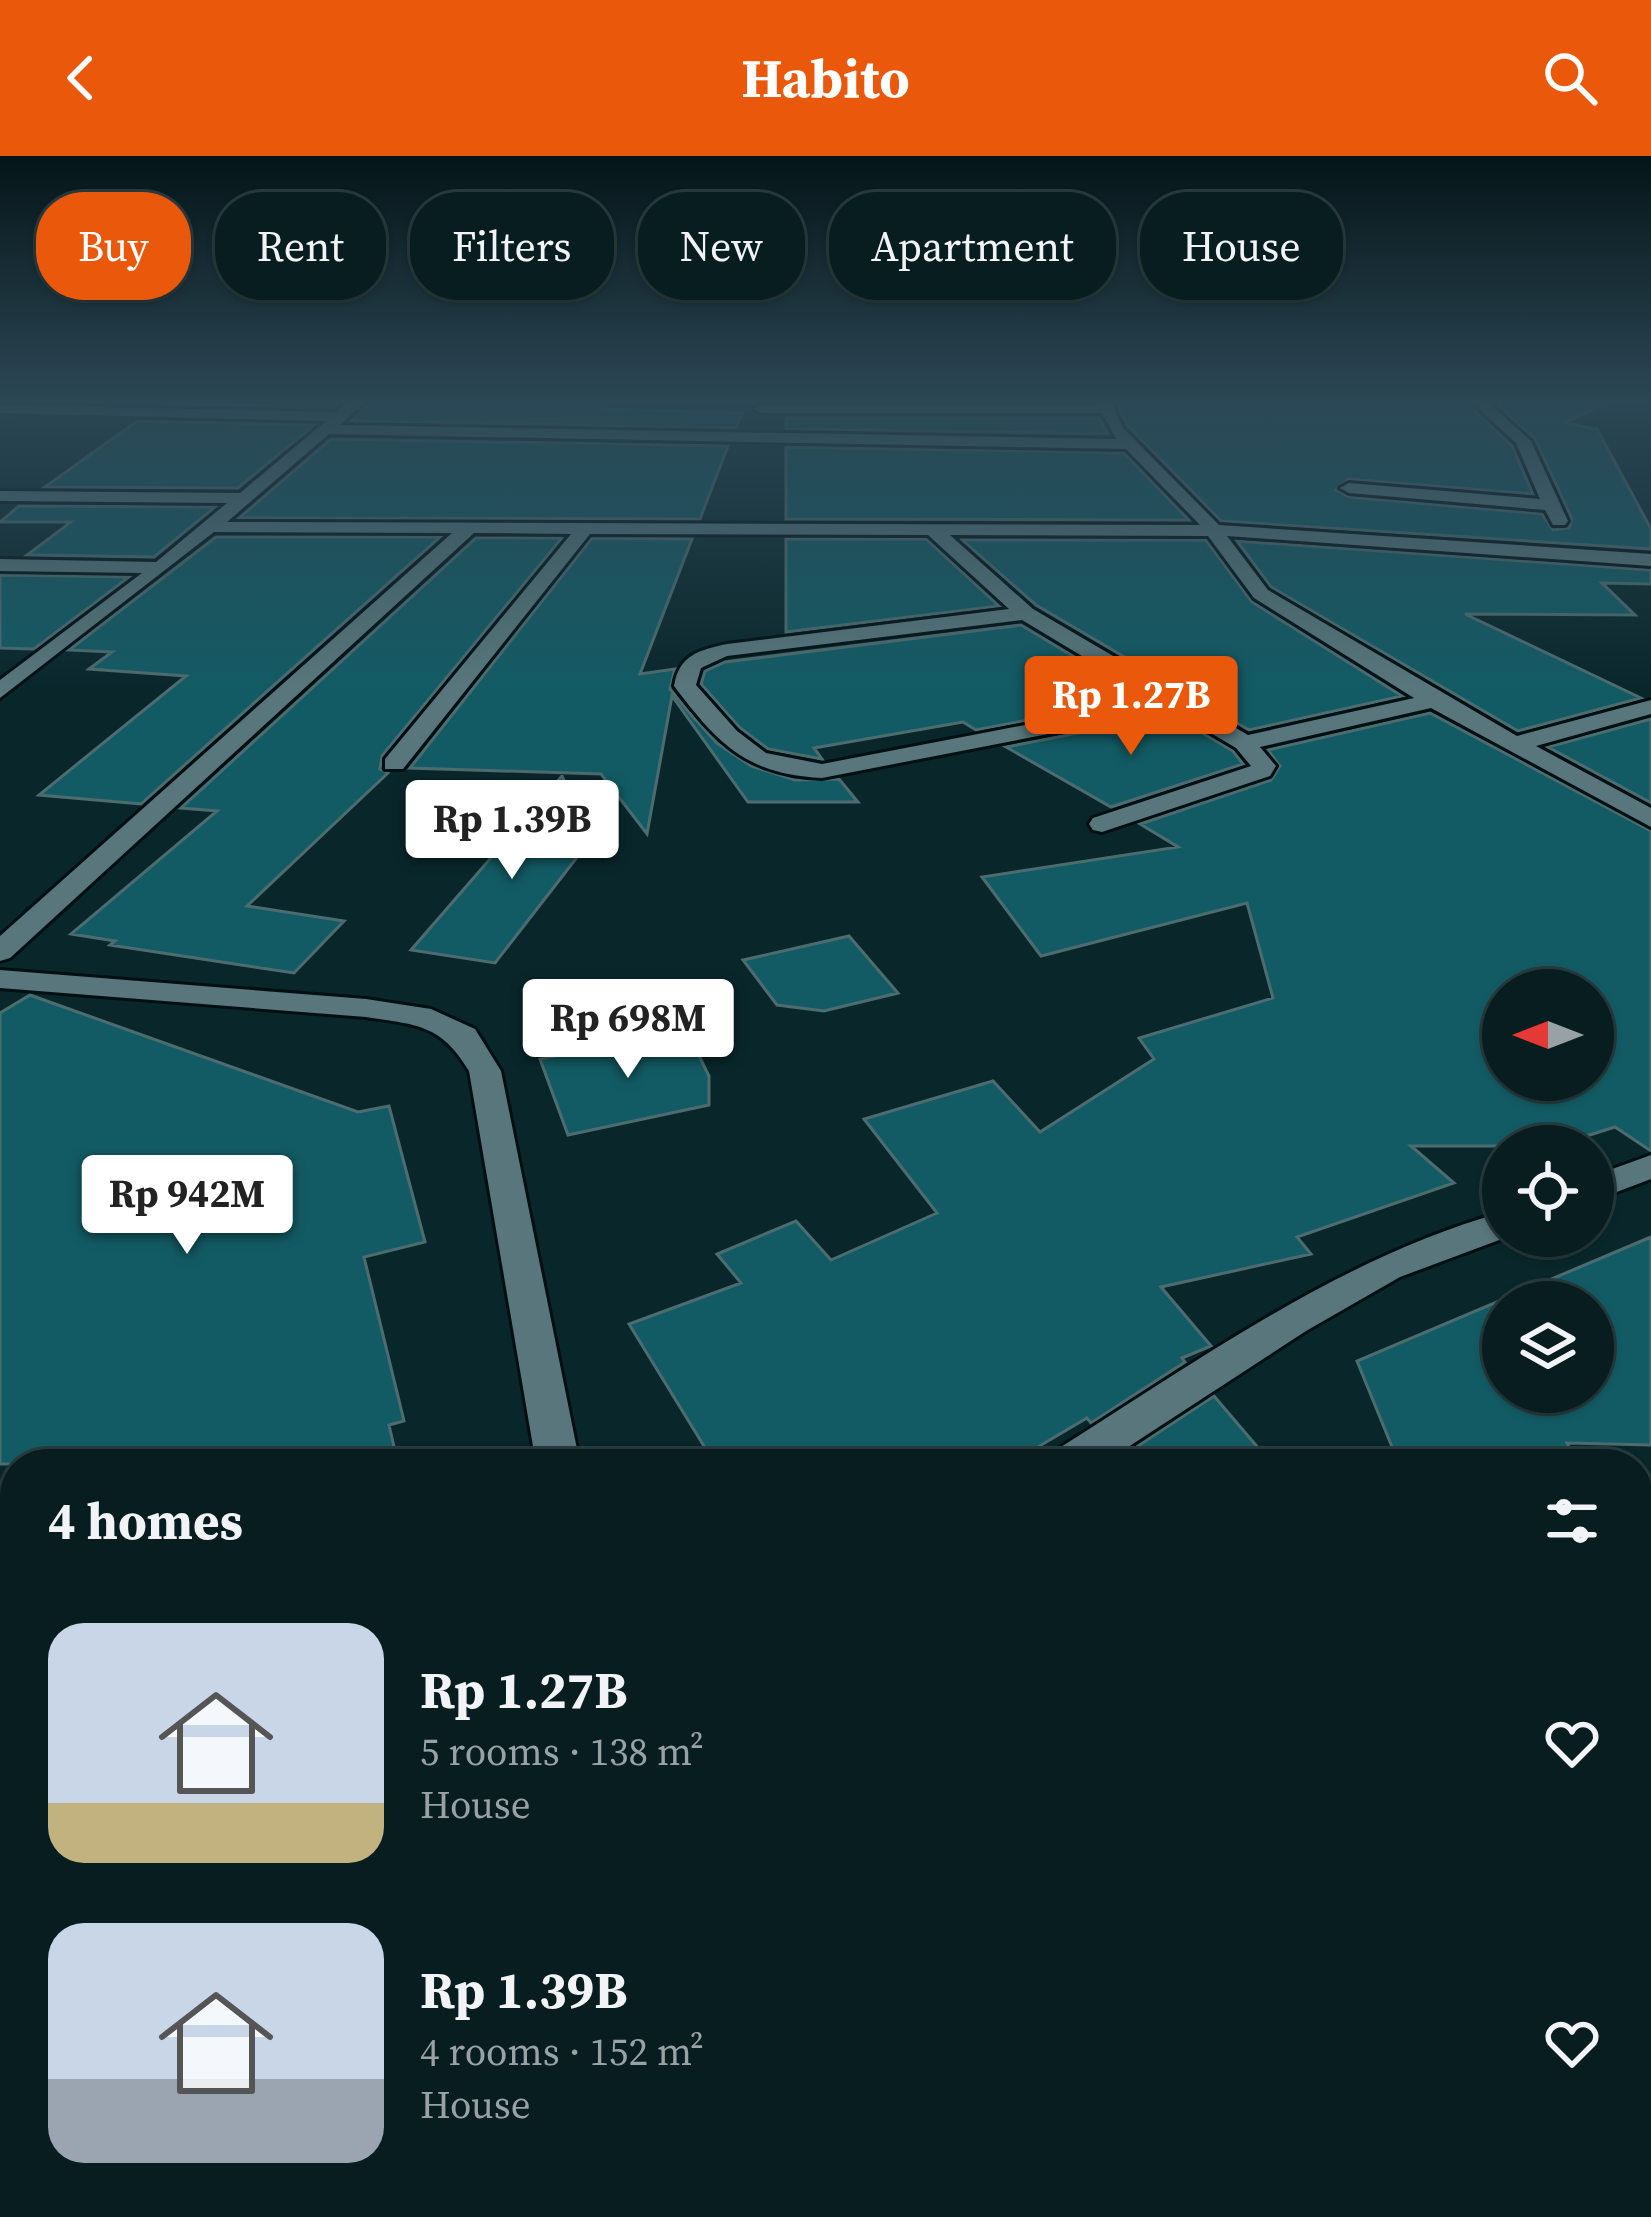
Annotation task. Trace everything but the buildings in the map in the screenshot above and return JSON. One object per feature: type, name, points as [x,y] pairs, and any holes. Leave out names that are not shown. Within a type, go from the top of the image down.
[{"type":"street","points":[[0,691],[161,568],[244,495]]},
{"type":"street","points":[[1181,495],[1215,531],[1261,594],[1434,700],[1520,743],[1651,819]]},
{"type":"street","points":[[1433,495],[1548,505]]},
{"type":"street","points":[[1544,495],[1580,555]]},
{"type":"street","points":[[0,496],[240,498]]},
{"type":"street","points":[[205,527],[1215,531],[1651,560]]},
{"type":"street","points":[[394,764],[585,528]]},
{"type":"street","points":[[0,952],[468,529]]},
{"type":"street","points":[[934,531],[1027,613],[1244,743],[1264,766],[1261,771],[1102,824]]},
{"type":"street","points":[[0,565],[161,568]]},
{"type":"street","points":[[1027,613],[727,650],[698,657],[686,670],[685,686],[747,756],[794,771],[822,771],[1173,703]]},
{"type":"street","points":[[1244,743],[1434,700]]},
{"type":"street","points":[[1520,743],[1651,707]]},
{"type":"street","points":[[0,980],[366,1008],[431,1018],[464,1036],[485,1071],[554,1449]]},
{"type":"street","points":[[1614,1181],[1651,1166]]},
{"type":"street","points":[[1092,1449],[1292,1321],[1386,1268],[1482,1233]]}]
